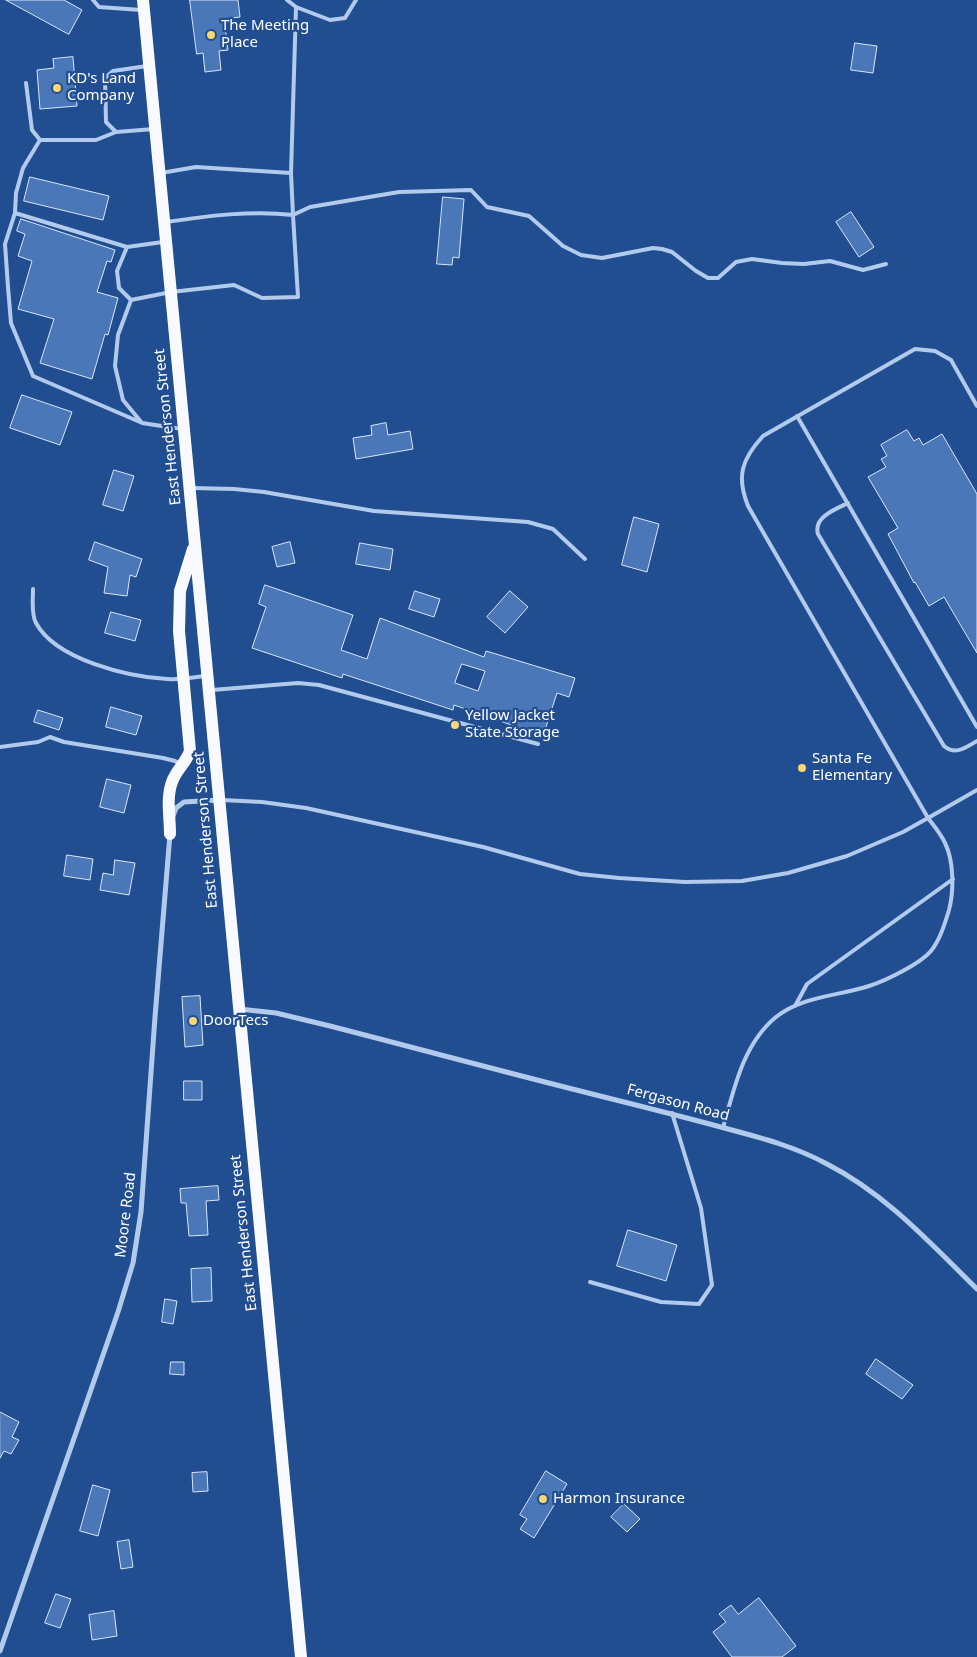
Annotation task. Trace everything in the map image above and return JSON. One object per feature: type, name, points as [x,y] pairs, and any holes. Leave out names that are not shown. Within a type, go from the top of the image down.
[{"type":"main road","name":"East Henderson Street","points":[[143,5],[301,1657]]},
{"type":"main road","points":[[170,834],[169,800],[172,782],[190,751],[179,631],[180,591],[195,542]]},
{"type":"street","name":"Moore Road","points":[[0,1651],[118,1312],[133,1263],[142,1212],[170,834],[176,808],[184,802],[220,800]]},
{"type":"street","name":"Fergason Road","points":[[239,1009],[276,1013],[330,1026],[672,1113],[798,1150],[827,1163],[855,1180],[907,1221],[977,1289]]},
{"type":"lane","points":[[93,0],[99,7],[143,5]]},
{"type":"lane","points":[[287,0],[296,7],[330,20],[345,18],[356,0]]},
{"type":"lane","points":[[131,300],[171,292],[234,284],[262,298],[298,297],[291,173],[296,7]]},
{"type":"lane","points":[[116,132],[106,122],[106,78],[113,71],[149,66]]},
{"type":"lane","points":[[26,83],[32,130],[40,140]]},
{"type":"lane","points":[[40,140],[96,140],[116,132],[155,129]]},
{"type":"lane","points":[[40,140],[22,168],[16,193],[15,213],[5,244],[8,296],[12,323],[33,376],[142,423],[184,429]]},
{"type":"lane","points":[[160,173],[196,167],[291,173]]},
{"type":"lane","points":[[164,222],[201,217],[271,212],[293,215],[310,207],[399,192],[471,190],[487,208],[529,216],[563,246],[581,254],[602,258],[652,248],[662,249],[672,252],[708,278],[718,278],[736,262],[752,259],[782,264],[830,262],[863,270],[886,264]]},
{"type":"lane","points":[[15,213],[127,247],[166,242]]},
{"type":"lane","points":[[127,247],[117,271],[120,288],[131,300]]},
{"type":"lane","points":[[131,300],[118,335],[115,366],[124,400],[142,423]]},
{"type":"lane","points":[[723,1128],[740,1069],[755,1040],[776,1018],[795,1006],[821,997],[870,986],[910,967],[931,951],[945,924],[952,899],[953,879],[946,844],[928,818],[758,523],[743,493],[741,480],[747,456],[763,436],[915,349],[935,351],[951,360],[977,406]]},
{"type":"lane","points":[[797,416],[977,727]]},
{"type":"lane","points":[[190,488],[234,489],[374,510],[528,522],[553,529],[585,559]]},
{"type":"lane","points":[[848,504],[828,514],[821,520],[817,524],[818,534],[944,746],[954,752],[977,741]]},
{"type":"lane","points":[[33,589],[35,622],[45,635],[62,649],[77,657],[128,675],[169,680],[208,676]]},
{"type":"lane","points":[[209,690],[298,682],[319,685],[538,744]]},
{"type":"lane","points":[[0,747],[38,742],[50,737],[64,742],[163,758],[175,761],[182,766]]},
{"type":"lane","points":[[220,800],[262,802],[306,808],[483,847],[580,874],[685,882],[742,881],[788,873],[847,856],[902,832],[977,790]]},
{"type":"lane","points":[[795,1006],[807,984],[953,879]]},
{"type":"lane","points":[[590,1282],[660,1302],[699,1304],[712,1285],[702,1208],[672,1113]]},
{"type":"building","points":[[6,0],[64,0],[82,10],[69,34]]},
{"type":"building","name":"The Meeting Place","points":[[190,0],[238,0],[240,17],[224,19],[228,50],[219,51],[221,70],[205,72],[203,53],[197,54]]},
{"type":"building","points":[[855,43],[877,46],[873,73],[851,70]]},
{"type":"building","name":"KD's Land Company","points":[[73,57],[77,106],[40,109],[37,70],[54,68],[53,59]]},
{"type":"building","points":[[30,177],[109,196],[103,220],[24,201]]},
{"type":"building","points":[[443,197],[464,199],[459,258],[453,257],[452,265],[437,264]]},
{"type":"building","points":[[851,212],[874,247],[859,257],[836,222]]},
{"type":"building","points":[[21,219],[115,250],[111,262],[107,261],[97,292],[118,298],[108,335],[105,334],[92,379],[40,363],[54,319],[18,309],[32,261],[18,256],[25,234],[17,231]]},
{"type":"building","points":[[22,395],[72,412],[60,445],[10,428]]},
{"type":"building","points":[[386,423],[388,435],[410,431],[413,449],[356,459],[353,438],[372,435],[371,426]]},
{"type":"building","points":[[907,430],[914,441],[919,438],[923,445],[942,434],[977,494],[977,653],[944,597],[929,606],[914,583],[888,534],[898,528],[868,477],[886,467],[881,459],[887,456],[881,445]]},
{"type":"building","points":[[114,470],[134,476],[123,511],[103,505]]},
{"type":"building","points":[[634,517],[659,524],[647,572],[622,565]]},
{"type":"building","points":[[95,542],[142,559],[136,577],[130,575],[127,596],[104,593],[108,567],[89,560]]},
{"type":"building","points":[[290,542],[295,563],[277,567],[272,547]]},
{"type":"building","points":[[360,543],[393,549],[390,570],[356,564]]},
{"type":"building","points":[[265,585],[353,615],[341,650],[367,659],[380,618],[484,657],[486,651],[575,678],[569,697],[557,693],[543,736],[454,705],[453,710],[343,674],[342,678],[252,648],[266,607],[259,604]],"holes":[[[462,664],[485,671],[478,691],[455,683]]]},
{"type":"building","points":[[415,591],[440,599],[434,617],[409,609]]},
{"type":"building","points":[[510,591],[528,607],[505,633],[487,617]]},
{"type":"building","points":[[111,612],[141,620],[135,641],[105,633]]},
{"type":"building","points":[[111,707],[142,716],[136,735],[106,727]]},
{"type":"building","points":[[38,710],[63,718],[59,730],[34,722]]},
{"type":"building","points":[[107,779],[131,785],[124,813],[100,807]]},
{"type":"building","points":[[67,855],[93,859],[90,880],[64,876]]},
{"type":"building","points":[[115,860],[135,863],[129,895],[100,890],[103,873],[113,875]]},
{"type":"building","name":"DoorTecs","points":[[200,996],[203,1045],[185,1047],[182,997]]},
{"type":"building","points":[[184,1081],[202,1081],[202,1100],[184,1100]]},
{"type":"building","points":[[218,1186],[219,1200],[206,1201],[208,1235],[189,1236],[186,1203],[181,1203],[180,1189]]},
{"type":"building","points":[[628,1230],[677,1245],[666,1281],[617,1266]]},
{"type":"building","points":[[211,1268],[212,1301],[192,1302],[191,1269]]},
{"type":"building","points":[[165,1299],[177,1301],[173,1324],[162,1322]]},
{"type":"building","points":[[876,1359],[913,1385],[902,1399],[866,1374]]},
{"type":"building","points":[[171,1362],[184,1362],[184,1375],[170,1374]]},
{"type":"building","points":[[0,1412],[19,1422],[12,1437],[19,1440],[11,1454],[4,1451],[0,1458]]},
{"type":"building","name":"Harmon Insurance","points":[[546,1471],[567,1484],[534,1538],[520,1529],[527,1519],[520,1515]]},
{"type":"building","points":[[207,1472],[208,1491],[193,1492],[192,1473]]},
{"type":"building","points":[[93,1485],[110,1490],[98,1536],[80,1531]]},
{"type":"building","points":[[624,1504],[640,1519],[627,1532],[611,1517]]},
{"type":"building","points":[[129,1540],[133,1567],[121,1569],[117,1542]]},
{"type":"building","points":[[56,1594],[71,1599],[60,1628],[45,1623]]},
{"type":"building","points":[[759,1598],[796,1646],[782,1657],[732,1657],[713,1632],[726,1622],[719,1614],[731,1605],[738,1614]]},
{"type":"building","points":[[114,1611],[117,1636],[92,1640],[89,1615]]},
{"type":"place","name":"The Meeting Place","points":[[211,35]]},
{"type":"place","name":"KD's Land Company","points":[[57,88]]},
{"type":"place","name":"Yellow Jacket State Storage","points":[[455,725]]},
{"type":"place","name":"Santa Fe Elementary","points":[[802,768]]},
{"type":"place","name":"DoorTecs","points":[[193,1021]]},
{"type":"place","name":"Harmon Insurance","points":[[543,1499]]}]
